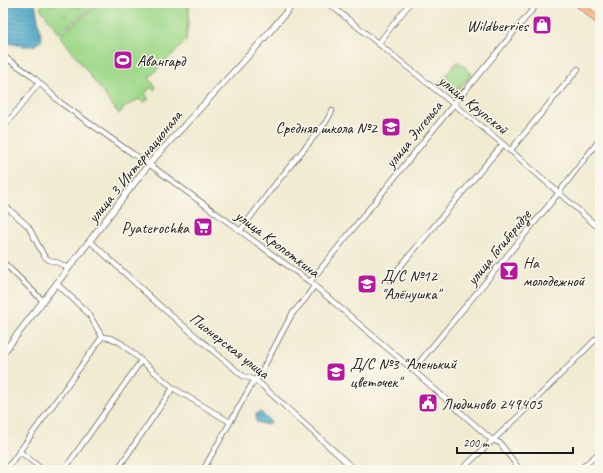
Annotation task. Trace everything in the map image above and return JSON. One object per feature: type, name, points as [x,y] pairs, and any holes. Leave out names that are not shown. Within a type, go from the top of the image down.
[{"type":"main road","points":[[578,3],[600,22]]},
{"type":"street","name":"улица 3 Интернационала","points":[[3,353],[149,164],[270,32],[294,3]]},
{"type":"street","name":"улица Крупской","points":[[328,3],[503,144],[600,229]]},
{"type":"street","points":[[378,44],[410,3]]},
{"type":"street","name":"улица Энгельса","points":[[203,470],[252,384],[256,380],[292,314],[306,298],[312,284],[454,104],[538,3]]},
{"type":"street","name":"улица Кропоткина","points":[[3,56],[31,75],[61,102],[149,164],[312,284],[492,440],[500,443],[520,470]]},
{"type":"street","points":[[510,151],[578,69]]},
{"type":"street","points":[[3,128],[39,83]]},
{"type":"street","points":[[240,231],[273,187],[326,122],[332,111]]},
{"type":"street","name":"улица Гогиберидзе","points":[[413,370],[558,193],[600,139]]},
{"type":"street","points":[[389,280],[503,144]]},
{"type":"street","points":[[3,204],[28,226],[44,256],[68,268]]},
{"type":"street","name":"Пионерская улица","points":[[90,241],[165,310],[243,376],[256,380],[355,470]]},
{"type":"street","points":[[3,262],[43,301]]},
{"type":"street","points":[[56,283],[89,314],[102,337]]},
{"type":"street","points":[[461,470],[520,415],[600,335]]},
{"type":"street","points":[[102,337],[111,338],[121,343],[173,388],[230,422]]},
{"type":"street","points":[[6,470],[102,337]]},
{"type":"street","points":[[64,470],[141,361]]},
{"type":"street","points":[[117,470],[173,388]]},
{"type":"street","points":[[19,451],[43,470]]},
{"type":"street","points":[[579,470],[600,452]]},
{"type":"green space","points":[[44,3],[98,3],[59,33],[40,8]]},
{"type":"green space","name":"Авангард","points":[[101,3],[190,3],[186,41],[149,78],[156,87],[154,90],[151,87],[145,94],[149,99],[144,102],[139,99],[125,107],[119,114],[60,35]]},
{"type":"green space","points":[[458,61],[472,74],[454,94],[440,82]]},
{"type":"water","points":[[3,3],[35,3],[42,40],[34,46],[23,46],[3,42]]},
{"type":"water","points":[[261,412],[271,422],[267,425],[256,422],[256,414]]},
{"type":"place","name":"Wildberries","points":[[542,25]]},
{"type":"place","name":"Авангард","points":[[123,60]]},
{"type":"place","name":"Средняя школа №2","points":[[391,127]]},
{"type":"place","name":"Pyaterochka","points":[[203,227]]},
{"type":"place","name":"На молодежной","points":[[509,271]]},
{"type":"place","name":"Д/С №12 \"Алёнушка\"","points":[[367,284]]},
{"type":"place","name":"Д/С №3 \"Аленький цветочек\"","points":[[336,372]]},
{"type":"place","name":"Людиново 249405","points":[[428,403]]}]
